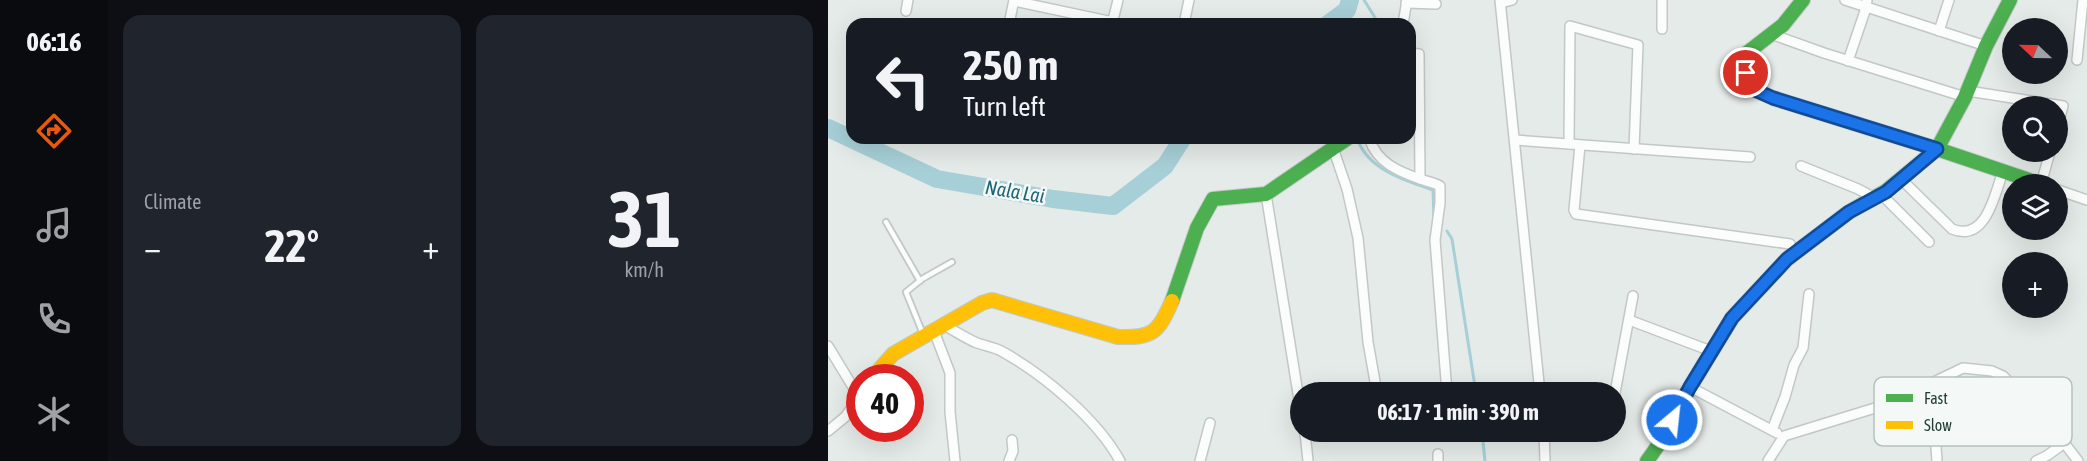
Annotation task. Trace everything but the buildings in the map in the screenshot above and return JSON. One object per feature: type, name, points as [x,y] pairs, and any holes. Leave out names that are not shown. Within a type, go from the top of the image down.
[{"type":"street","points":[[906,11],[908,0]]},
{"type":"street","points":[[1114,18],[1118,0]]},
{"type":"street","points":[[1185,18],[1189,0]]},
{"type":"street","points":[[1512,0],[1501,1],[1539,382]]},
{"type":"street","points":[[1662,0],[1662,29]]},
{"type":"street","points":[[1803,0],[1792,15],[1739,59],[1755,90],[1773,98],[2012,174]]},
{"type":"street","points":[[1845,0],[1867,4],[1986,46]]},
{"type":"street","points":[[1939,31],[1949,0]]},
{"type":"street","points":[[1647,461],[1664,437],[1690,387],[1732,318],[1787,259],[1849,212],[1878,196],[1937,149],[1966,94],[1986,46],[2010,0]]},
{"type":"street","points":[[2077,60],[2083,0]]},
{"type":"street","points":[[1010,18],[1014,1],[1090,18]]},
{"type":"street","points":[[1404,18],[1406,2],[1436,4]]},
{"type":"street","points":[[1848,61],[1867,4]]},
{"type":"street","points":[[1569,144],[1570,26],[1638,45],[1634,149]]},
{"type":"street","points":[[1771,34],[1848,61],[1966,94],[2002,98]]},
{"type":"street","points":[[1416,54],[1419,54],[1420,179]]},
{"type":"street","points":[[1515,140],[1750,157]]},
{"type":"street","points":[[883,364],[893,354],[982,303],[992,300],[1118,337],[1133,338],[1149,335],[1161,323],[1184,273],[1195,232],[1213,199],[1230,195],[1252,197],[1266,194],[1339,144]]},
{"type":"street","points":[[1372,144],[1381,159],[1404,174],[1440,186],[1435,240],[1446,382]]},
{"type":"street","points":[[1580,145],[1574,210],[1576,214],[1790,244]]},
{"type":"street","points":[[1333,148],[1347,189],[1358,237],[1368,342],[1375,382]]},
{"type":"street","points":[[1802,166],[1878,196],[1929,242]]},
{"type":"street","points":[[1901,179],[1952,229],[1958,231],[1976,229],[1985,220],[2003,171]]},
{"type":"street","points":[[1266,194],[1296,382]]},
{"type":"street","points":[[2068,194],[2087,201]]},
{"type":"street","points":[[1772,430],[1794,365],[1803,348],[1809,294]]},
{"type":"street","points":[[1617,382],[1633,296]]},
{"type":"street","points":[[1629,320],[1711,351]]},
{"type":"street","points":[[934,331],[950,373],[950,412],[956,461]]},
{"type":"street","points":[[934,331],[966,338],[1002,351],[1080,409],[1120,461]]},
{"type":"street","points":[[828,346],[846,375]]},
{"type":"street","points":[[1945,377],[1964,368],[1992,371],[2004,377]]},
{"type":"street","points":[[1690,387],[1784,436]]},
{"type":"street","points":[[1768,461],[1784,436],[1874,408]]},
{"type":"street","points":[[828,431],[846,416]]},
{"type":"street","points":[[1200,461],[1210,423]]},
{"type":"street","points":[[1009,461],[1013,451],[1012,440]]},
{"type":"street","points":[[1306,442],[1308,461]]},
{"type":"street","points":[[1544,442],[1545,461]]},
{"type":"street","points":[[1936,446],[1937,461]]},
{"type":"street","points":[[2036,461],[2061,446]]},
{"type":"street","points":[[2065,446],[2079,461]]},
{"type":"lane","points":[[886,222],[920,281]]},
{"type":"lane","points":[[934,331],[906,294],[920,281],[952,262]]},
{"type":"waterway","name":"Nala Lai","points":[[1336,18],[1347,10],[1350,0]]},
{"type":"waterway","points":[[1364,0],[1375,18]]},
{"type":"waterway","name":"Nala Lai","points":[[828,128],[846,136]]},
{"type":"waterway","name":"Nala Lai","points":[[862,144],[937,179],[1053,199],[1113,206],[1165,166],[1179,144]]},
{"type":"waterway","points":[[1360,144],[1369,158],[1378,166],[1399,178],[1433,190],[1434,219]]},
{"type":"waterway","points":[[1447,231],[1452,239],[1474,382]]},
{"type":"waterway","points":[[1483,442],[1485,461]]},
{"type":"traffic: fast","points":[[1803,0],[1783,25],[1739,59],[1755,90],[1773,98],[2011,174]]},
{"type":"traffic: fast","points":[[1647,461],[1664,437],[1690,387],[1732,318],[1787,259],[1849,212],[1886,191],[1937,149],[1965,97],[1986,46],[2010,0]]},
{"type":"traffic: fast","points":[[1172,301],[1197,228],[1213,199],[1266,194],[1339,144]]},
{"type":"traffic: slow","points":[[884,364],[893,354],[982,303],[992,300],[1118,337],[1139,336],[1153,331],[1163,320],[1172,301]]},
{"type":"route","points":[[1672,420],[1732,318],[1787,259],[1849,212],[1886,192],[1937,149],[1773,98],[1755,90],[1746,73]]}]
